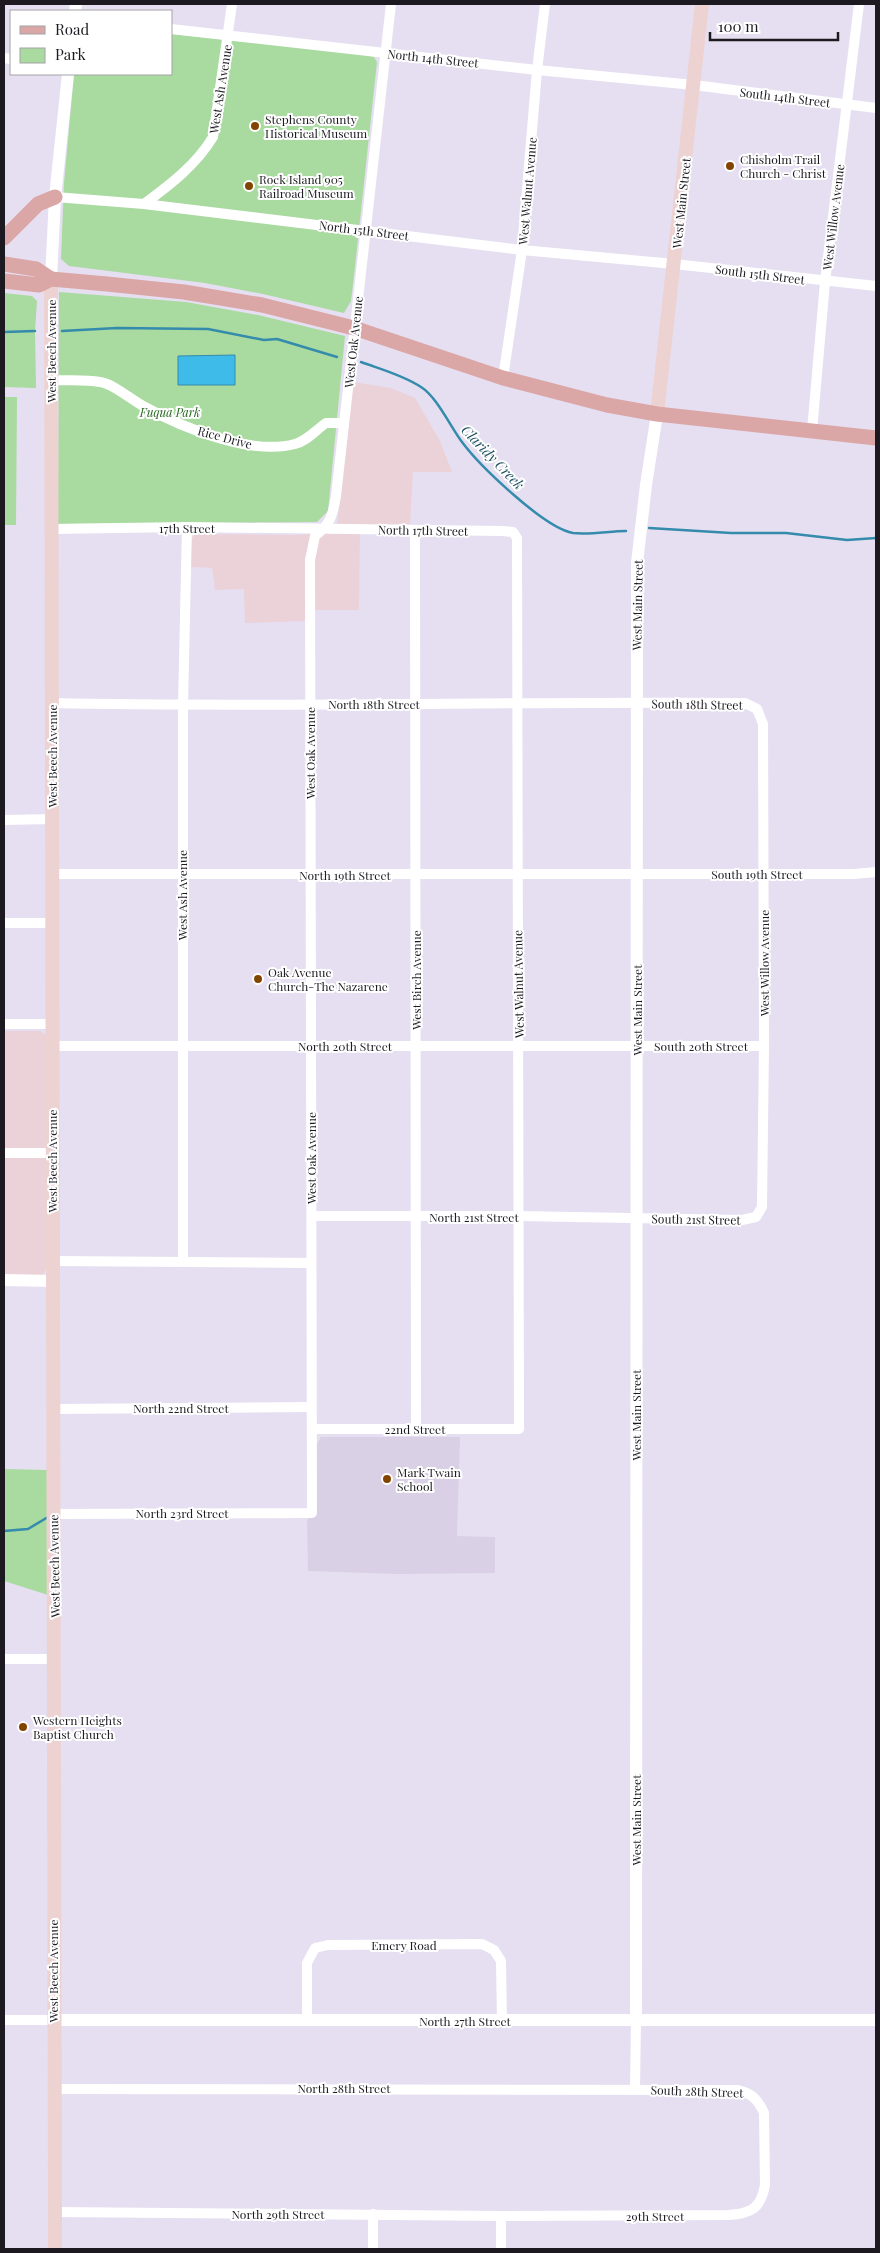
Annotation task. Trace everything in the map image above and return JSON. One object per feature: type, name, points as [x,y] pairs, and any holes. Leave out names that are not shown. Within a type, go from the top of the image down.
[{"type":"main road","name":"West Main Street","points":[[657,414],[702,4]]},
{"type":"main road","points":[[4,238],[38,204],[55,197]]},
{"type":"main road","points":[[4,264],[36,269],[45,282]]},
{"type":"main road","points":[[4,281],[45,282],[218,298],[262,305],[354,328],[503,378],[578,398],[657,414],[876,438]]},
{"type":"main road","name":"West Beech Avenue","points":[[45,282],[50,380],[52,703],[51,1153],[55,1658],[54,2249]]},
{"type":"street","name":"West Ash Avenue","points":[[144,204],[181,176],[203,154],[213,137],[232,4]]},
{"type":"street","name":"West Oak Avenue","points":[[312,1513],[312,1429],[310,1407],[312,1216],[310,560],[315,536],[325,528],[332,518],[391,4]]},
{"type":"street","name":"West Walnut Avenue","points":[[503,378],[522,250],[537,70],[545,4]]},
{"type":"street","name":"West Willow Avenue","points":[[812,431],[825,282],[859,4]]},
{"type":"street","name":"North 14th Street","points":[[172,29],[537,70],[694,85]]},
{"type":"street","name":"West Beech Avenue","points":[[45,282],[68,75]]},
{"type":"street","name":"South 14th Street","points":[[694,85],[876,108]]},
{"type":"street","name":"North 15th Street","points":[[55,197],[144,204],[522,250],[674,264]]},
{"type":"street","name":"South 15th Street","points":[[674,264],[825,282],[876,286]]},
{"type":"street","name":"Rice Drive","points":[[50,380],[101,382],[143,406],[175,421],[243,444],[267,446],[297,444],[310,437],[326,423],[344,423]]},
{"type":"street","name":"West Main Street","points":[[636,2020],[637,563],[657,414]]},
{"type":"street","name":"West Ash Avenue","points":[[183,1262],[181,1047],[183,706],[187,527]]},
{"type":"street","name":"17th Street","points":[[50,529],[187,527],[325,528]]},
{"type":"street","name":"North 17th Street","points":[[325,528],[502,531],[513,532],[517,538]]},
{"type":"street","name":"West Birch Avenue","points":[[415,530],[416,1430]]},
{"type":"street","name":"West Walnut Avenue","points":[[517,538],[519,1429]]},
{"type":"street","name":"North 18th Street","points":[[52,703],[183,706],[637,702]]},
{"type":"street","name":"South 18th Street","points":[[637,702],[745,704],[757,708]]},
{"type":"street","name":"West Willow Avenue","points":[[756,1218],[762,1207],[764,1046],[763,724],[757,708]]},
{"type":"street","points":[[4,820],[52,819]]},
{"type":"street","name":"South 19th Street","points":[[637,874],[854,874],[876,872]]},
{"type":"street","name":"North 19th Street","points":[[52,874],[310,876],[637,874]]},
{"type":"street","points":[[4,923],[52,923]]},
{"type":"street","points":[[4,1024],[52,1024]]},
{"type":"street","name":"North 20th Street","points":[[52,1046],[638,1046]]},
{"type":"street","name":"South 20th Street","points":[[638,1046],[764,1046]]},
{"type":"street","points":[[4,1153],[51,1153]]},
{"type":"street","name":"North 21st Street","points":[[312,1216],[636,1218]]},
{"type":"street","name":"South 21st Street","points":[[636,1218],[742,1220],[756,1218]]},
{"type":"street","points":[[52,1261],[311,1263]]},
{"type":"street","points":[[4,1280],[52,1281]]},
{"type":"street","name":"North 22nd Street","points":[[52,1409],[310,1407]]},
{"type":"street","name":"22nd Street","points":[[312,1429],[519,1429]]},
{"type":"street","name":"North 23rd Street","points":[[53,1514],[312,1513]]},
{"type":"street","points":[[4,1659],[55,1658]]},
{"type":"street","name":"Emery Road","points":[[307,2021],[307,1963],[316,1948],[328,1945],[451,1944],[482,1944],[498,1954],[501,1961],[502,2021]]},
{"type":"street","points":[[4,2020],[53,2020]]},
{"type":"street","name":"North 27th Street","points":[[53,2020],[876,2020]]},
{"type":"street","points":[[635,2089],[636,2020]]},
{"type":"street","name":"North 28th Street","points":[[53,2089],[635,2089]]},
{"type":"street","name":"South 28th Street","points":[[635,2089],[737,2090],[749,2092],[758,2102],[764,2113],[764,2157]]},
{"type":"street","name":"29th Street","points":[[501,2216],[740,2215],[755,2208],[763,2196],[765,2185],[764,2157]]},
{"type":"street","name":"North 29th Street","points":[[54,2212],[501,2216]]},
{"type":"street","points":[[373,2214],[373,2249]]},
{"type":"street","points":[[500,2249],[501,2216]]},
{"type":"shaded area","points":[[353,382],[391,388],[415,398],[440,441],[452,472],[413,472],[410,524],[360,525],[359,610],[305,610],[305,621],[245,623],[244,589],[215,590],[212,568],[190,567],[191,539],[196,534],[294,535],[336,533]]},
{"type":"shaded area","points":[[4,1031],[40,1031],[46,1035],[46,1269],[38,1277],[4,1277]]},
{"type":"shaded area","name":"Mark Twain School","points":[[321,1437],[460,1437],[457,1536],[495,1537],[495,1573],[397,1574],[308,1571],[307,1520],[316,1510],[315,1447]]},
{"type":"green space","points":[[172,34],[368,55],[374,57],[377,62],[351,301],[344,313],[205,283],[69,266],[61,259],[64,183],[74,75],[172,75]]},
{"type":"green space","name":"Fuqua Park","points":[[59,292],[186,302],[258,315],[345,336],[328,511],[317,522],[58,524]]},
{"type":"green space","points":[[4,293],[32,296],[37,301],[35,331],[36,388],[4,387]]},
{"type":"green space","points":[[4,397],[17,397],[16,525],[4,525]]},
{"type":"green space","points":[[4,1469],[48,1470],[48,1595],[4,1581]]},
{"type":"water","points":[[235,355],[235,385],[178,385],[178,356]]},
{"type":"waterway","name":"Claridy Creek","points":[[62,331],[117,328],[208,329],[264,340],[277,339],[337,357]]},
{"type":"waterway","name":"Claridy Creek","points":[[4,332],[35,331]]},
{"type":"waterway","name":"Claridy Creek","points":[[361,362],[407,379],[427,392],[438,405],[462,442],[482,465],[513,494],[546,520],[561,529],[573,533],[626,531]]},
{"type":"waterway","name":"Claridy Creek","points":[[649,528],[731,533],[786,533],[847,540],[876,538]]},
{"type":"waterway","points":[[4,1531],[28,1529],[48,1517]]},
{"type":"place","name":"Stephens County Historical Museum","points":[[255,126]]},
{"type":"place","name":"Chisholm Trail Church - Christ","points":[[730,166]]},
{"type":"place","name":"Rock Island 905 Railroad Museum","points":[[249,186]]},
{"type":"place","name":"Oak Avenue Church-The Nazarene","points":[[258,979]]},
{"type":"place","name":"Mark Twain School","points":[[387,1479]]},
{"type":"place","name":"Western Heights Baptist Church","points":[[23,1727]]}]
